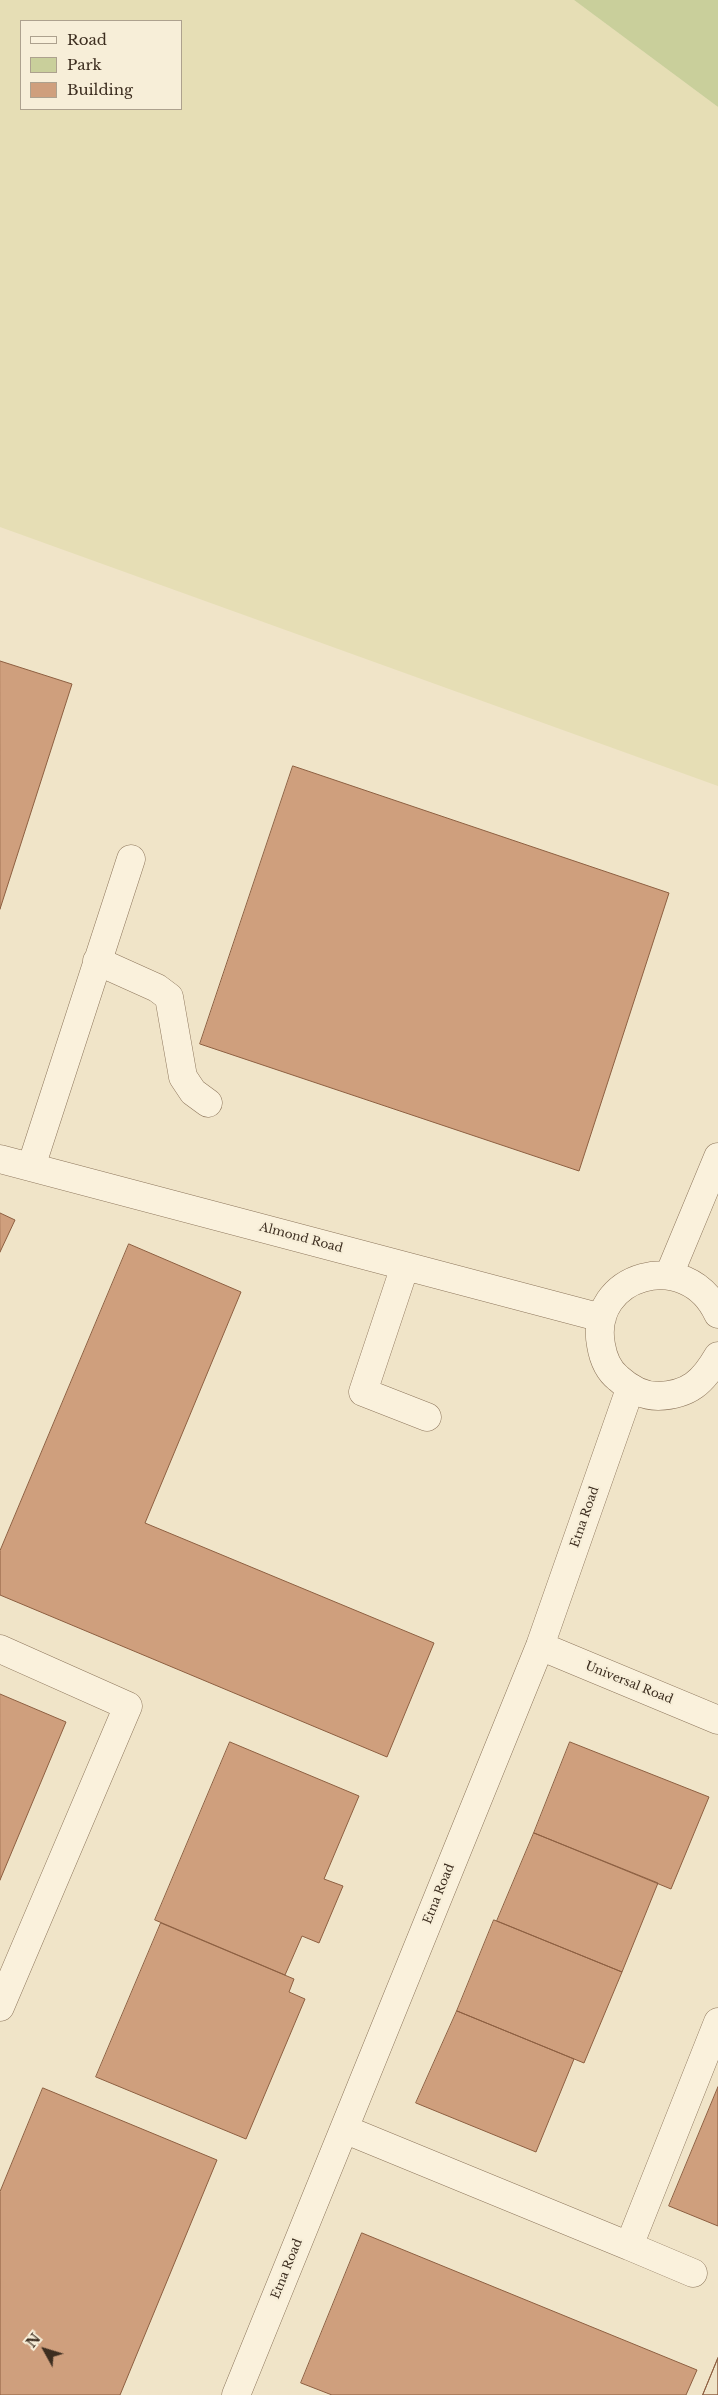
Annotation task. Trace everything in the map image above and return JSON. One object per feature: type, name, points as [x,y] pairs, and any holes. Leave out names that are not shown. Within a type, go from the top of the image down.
[{"type":"street","points":[[31,1167],[131,859]]},
{"type":"street","points":[[97,961],[156,988],[169,997],[183,1078],[193,1092],[208,1103]]},
{"type":"street","points":[[669,1275],[718,1157]]},
{"type":"street","name":"Almond Road","points":[[0,1159],[602,1318]]},
{"type":"street","points":[[405,1266],[363,1392],[427,1417]]},
{"type":"street","points":[[718,1314],[707,1294],[690,1281],[669,1275],[646,1276],[627,1284],[611,1299],[602,1318],[599,1336],[603,1357],[614,1375],[630,1389],[651,1396],[672,1395],[692,1388],[708,1374],[718,1356]]},
{"type":"street","name":"Etna Road","points":[[236,2395],[540,1646],[630,1389]]},
{"type":"street","name":"Universal Road","points":[[540,1646],[718,1720]]},
{"type":"street","points":[[0,1649],[128,1706],[0,2007]]},
{"type":"street","points":[[629,2246],[718,2022]]},
{"type":"street","points":[[344,2129],[693,2272]]},
{"type":"shaded area","points":[[0,0],[574,0],[718,107],[718,786],[0,527]]},
{"type":"green space","points":[[574,0],[718,0],[718,107]]},
{"type":"building","points":[[0,661],[72,684],[0,909]]},
{"type":"building","points":[[293,766],[669,893],[579,1171],[200,1044]]},
{"type":"building","points":[[0,1213],[15,1220],[0,1252]]},
{"type":"building","points":[[129,1244],[241,1292],[145,1523],[434,1643],[387,1757],[0,1595],[0,1551]]},
{"type":"building","points":[[0,1694],[66,1722],[0,1880]]},
{"type":"building","points":[[230,1742],[359,1796],[324,1879],[343,1886],[319,1943],[302,1936],[285,1975],[155,1920]]},
{"type":"building","points":[[570,1742],[709,1797],[671,1889],[534,1833]]},
{"type":"building","points":[[534,1833],[658,1883],[622,1972],[497,1921]]},
{"type":"building","points":[[494,1920],[622,1972],[584,2063],[457,2011]]},
{"type":"building","points":[[161,1923],[294,1979],[289,1992],[305,1999],[246,2139],[96,2077]]},
{"type":"building","points":[[457,2011],[574,2059],[536,2152],[416,2103]]},
{"type":"building","points":[[718,2087],[718,2226],[669,2206]]},
{"type":"building","points":[[43,2088],[217,2160],[120,2395],[0,2395],[0,2192]]},
{"type":"building","points":[[362,2233],[697,2370],[686,2395],[332,2395],[301,2383]]},
{"type":"building","points":[[718,2358],[718,2395],[703,2395]]},
{"type":"building","points":[[718,2358],[718,2395],[703,2395]]}]
